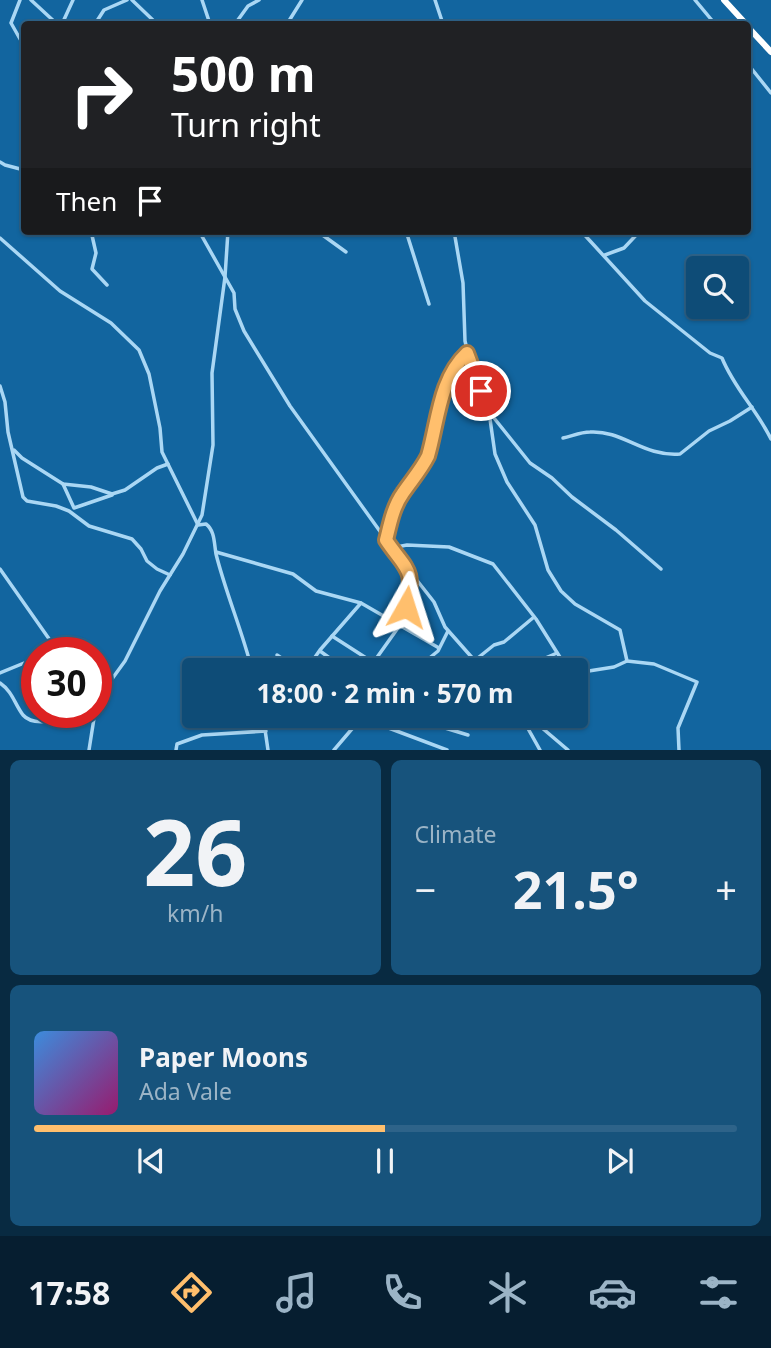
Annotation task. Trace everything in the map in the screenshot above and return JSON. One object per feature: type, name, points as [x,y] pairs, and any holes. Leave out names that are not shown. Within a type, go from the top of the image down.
[{"type":"highway","points":[[724,0],[743,21]]},
{"type":"highway","points":[[751,30],[771,52]]},
{"type":"street","points":[[20,0],[11,23],[21,41]]},
{"type":"street","points":[[31,0],[56,21]]},
{"type":"street","points":[[62,21],[73,0]]},
{"type":"street","points":[[97,21],[104,10],[129,0],[154,21]]},
{"type":"street","points":[[202,0],[209,21]]},
{"type":"street","points":[[237,21],[248,6],[259,0]]},
{"type":"street","points":[[289,21],[302,0]]},
{"type":"street","points":[[435,0],[442,21]]},
{"type":"street","points":[[695,0],[712,21]]},
{"type":"street","points":[[751,69],[771,93]]},
{"type":"street","points":[[0,162],[21,169]]},
{"type":"street","points":[[92,235],[96,253],[92,269],[107,285]]},
{"type":"street","points":[[201,235],[234,293],[237,315],[255,352],[391,548],[434,602],[448,631],[471,658]]},
{"type":"street","points":[[112,679],[125,661],[202,515],[211,464],[214,421],[212,373],[228,235]]},
{"type":"street","points":[[323,235],[346,252]]},
{"type":"street","points":[[407,235],[429,304]]},
{"type":"street","points":[[455,235],[463,283],[467,353],[489,412],[495,454],[507,482],[535,525],[548,570],[568,598],[596,618],[620,630],[627,661]]},
{"type":"street","points":[[585,235],[645,301],[710,353],[722,358],[740,394],[752,407],[771,439]]},
{"type":"street","points":[[604,255],[624,248],[636,235]]},
{"type":"street","points":[[0,238],[60,291],[111,323],[139,350],[149,374],[162,452],[198,525]]},
{"type":"street","points":[[386,540],[391,518],[401,495],[428,456],[446,383],[457,362],[467,353]]},
{"type":"street","points":[[0,386],[4,394],[6,422],[23,497],[27,501],[56,506],[75,515],[89,526],[132,539],[147,561],[170,575]]},
{"type":"street","points":[[564,438],[598,432],[623,439],[654,453],[681,454],[709,431],[752,407]]},
{"type":"street","points":[[489,412],[530,463],[552,478],[661,569]]},
{"type":"street","points":[[12,449],[64,484],[91,486],[117,494]]},
{"type":"street","points":[[74,509],[117,494],[156,468],[168,464]]},
{"type":"street","points":[[64,484],[75,515]]},
{"type":"street","points":[[198,525],[203,523],[211,528],[227,591],[244,635],[249,658]]},
{"type":"street","points":[[391,548],[407,545],[449,547],[488,561],[535,617],[560,658]]},
{"type":"street","points":[[216,552],[293,574],[316,591],[361,603],[439,648]]},
{"type":"street","points":[[406,567],[410,576],[410,593],[406,607],[411,632]]},
{"type":"street","points":[[0,569],[48,637]]},
{"type":"street","points":[[314,658],[361,603]]},
{"type":"street","points":[[478,658],[535,617]]},
{"type":"street","points":[[378,658],[400,625]]},
{"type":"street","points":[[428,658],[439,648],[448,631]]},
{"type":"street","points":[[331,636],[365,658]]},
{"type":"street","points":[[319,651],[329,658]]},
{"type":"street","points":[[545,658],[557,653]]},
{"type":"street","points":[[277,655],[281,658]]},
{"type":"street","points":[[588,671],[614,667],[627,661],[654,664],[697,682],[678,728],[678,750]]},
{"type":"street","points":[[0,673],[21,664]]},
{"type":"street","points":[[0,683],[13,695],[21,709]]},
{"type":"street","points":[[89,750],[93,728]]},
{"type":"street","points":[[264,728],[268,750]]},
{"type":"street","points":[[334,750],[353,728]]},
{"type":"street","points":[[391,728],[447,750]]},
{"type":"street","points":[[444,728],[468,736]]},
{"type":"street","points":[[528,728],[540,750]]},
{"type":"street","points":[[542,728],[568,750]]},
{"type":"street","points":[[176,750],[177,744],[193,737],[265,732]]},
{"type":"route","points":[[406,607],[410,593],[410,573],[386,540],[391,518],[401,495],[428,456],[446,383],[457,362],[467,353],[481,391]]}]
